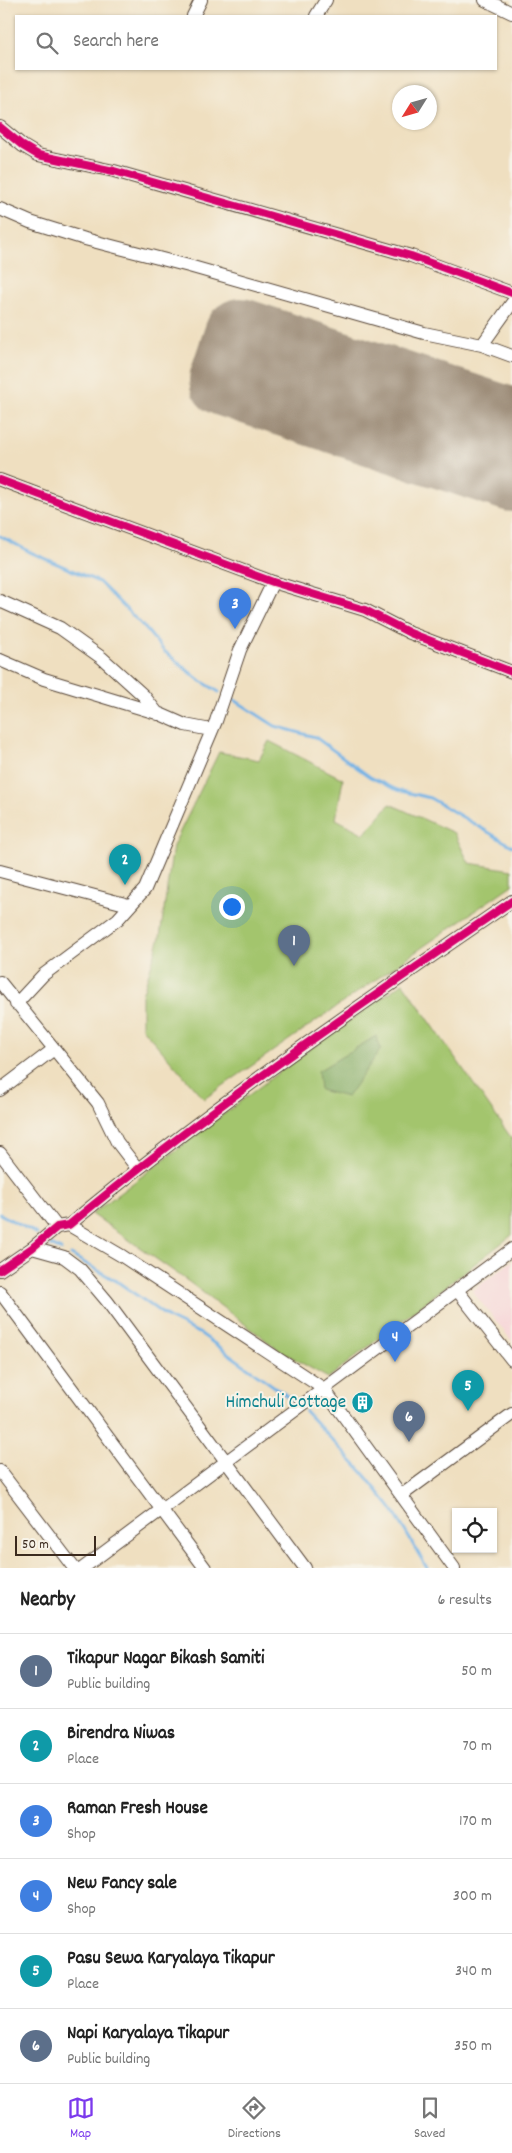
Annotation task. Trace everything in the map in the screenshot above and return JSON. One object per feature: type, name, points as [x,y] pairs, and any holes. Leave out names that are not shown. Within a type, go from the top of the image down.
[{"type":"street","points":[[194,15],[201,0]]},
{"type":"street","points":[[317,15],[326,0]]},
{"type":"street","points":[[485,0],[512,13]]},
{"type":"street","points":[[0,127],[22,146],[38,155],[114,171],[412,256],[512,293]]},
{"type":"street","points":[[0,209],[30,222],[84,239],[189,266],[424,333],[482,345],[512,356]]},
{"type":"street","points":[[482,345],[512,303]]},
{"type":"street","points":[[0,480],[273,582],[365,610],[410,633],[512,672]]},
{"type":"street","points":[[16,1004],[43,975],[118,919],[145,889],[211,730],[240,650],[273,582]]},
{"type":"street","points":[[0,601],[60,628],[102,658],[144,696],[158,714]]},
{"type":"street","points":[[0,660],[44,679],[158,714],[185,725],[211,730]]},
{"type":"street","points":[[0,871],[129,905]]},
{"type":"street","points":[[0,1270],[63,1226],[283,1060],[512,901]]},
{"type":"street","points":[[0,982],[98,1103],[117,1142],[138,1168]]},
{"type":"street","points":[[0,1090],[54,1048]]},
{"type":"street","points":[[0,1153],[63,1226],[122,1256],[324,1390],[454,1568]]},
{"type":"street","points":[[32,1248],[64,1257],[80,1269],[107,1301],[305,1568]]},
{"type":"street","points":[[83,1568],[512,1249]]},
{"type":"street","points":[[458,1290],[512,1360]]},
{"type":"street","points":[[0,1292],[205,1568]]},
{"type":"street","points":[[402,1495],[512,1414]]},
{"type":"street","points":[[0,1471],[74,1568]]},
{"type":"shaded area","points":[[512,1261],[512,1341],[472,1291]]},
{"type":"green space","points":[[269,741],[343,779],[336,819],[364,834],[390,804],[454,833],[469,863],[512,870],[512,885],[204,1099],[142,1028],[142,995],[160,937],[173,846],[219,752],[259,760]]},
{"type":"green space","points":[[403,983],[512,1139],[512,1235],[328,1378],[279,1350],[189,1282],[92,1214],[320,1041]]},
{"type":"green space","points":[[376,1036],[381,1049],[347,1097],[320,1090],[318,1071]]},
{"type":"waterway","points":[[0,536],[30,552],[99,582],[144,627],[164,651],[198,679],[219,692]]},
{"type":"waterway","points":[[230,697],[275,726],[315,737],[370,777],[397,790],[430,798],[512,846]]},
{"type":"waterway","points":[[0,1214],[37,1234]]},
{"type":"waterway","points":[[51,1245],[61,1250]]},
{"type":"waterway","points":[[71,1255],[118,1282],[170,1319],[201,1334],[293,1400]]},
{"type":"waterway","points":[[305,1411],[363,1473],[392,1509],[427,1568]]},
{"type":"runway","points":[[512,425],[241,335],[226,380],[512,475]]},
{"type":"cycle path","points":[[0,127],[23,146],[38,155],[114,171],[411,256],[512,293]]},
{"type":"cycle path","points":[[0,480],[273,582],[365,610],[410,633],[512,672]]},
{"type":"cycle path","points":[[0,1270],[32,1248],[57,1227],[69,1225],[122,1181],[231,1098],[512,901]]},
{"type":"place","name":"Raman Fresh House","points":[[235,629]]},
{"type":"place","name":"Birendra Niwas","points":[[125,885]]},
{"type":"place","name":"Tikapur Nagar Bikash Samiti","points":[[294,966]]},
{"type":"place","name":"New Fancy sale","points":[[395,1362]]},
{"type":"place","name":"Himchuli Cottage","points":[[362,1403]]},
{"type":"place","name":"Pasu Sewa Karyalaya Tikapur","points":[[468,1411]]},
{"type":"place","name":"Napi Karyalaya Tikapur","points":[[409,1442]]}]
